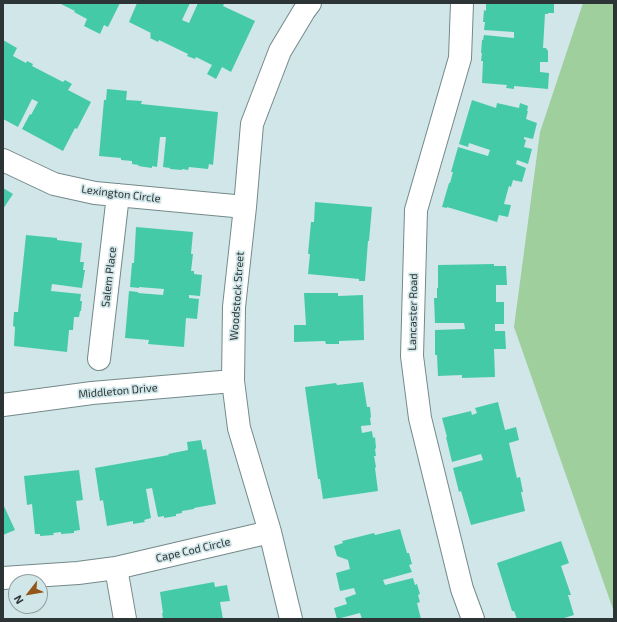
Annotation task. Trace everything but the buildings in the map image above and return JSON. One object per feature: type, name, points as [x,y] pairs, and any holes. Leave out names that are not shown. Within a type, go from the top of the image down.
[{"type":"street","name":"Lancaster Road","points":[[462,3],[460,58],[416,210],[412,356],[420,418],[462,589],[473,619]]},
{"type":"street","name":"Woodstock Street","points":[[291,619],[270,532],[239,428],[233,381],[234,307],[252,124],[280,51],[304,6]]},
{"type":"street","name":"Lexington Circle","points":[[3,160],[54,184],[95,193],[245,207]]},
{"type":"street","name":"Salem Place","points":[[99,359],[118,195]]},
{"type":"street","name":"Middleton Drive","points":[[3,406],[92,393],[233,381]]},
{"type":"street","name":"Cape Cod Circle","points":[[3,578],[78,573],[116,568],[270,532]]},
{"type":"street","points":[[116,568],[125,619]]},
{"type":"green space","points":[[583,3],[614,3],[614,612],[514,327],[540,132]]}]
